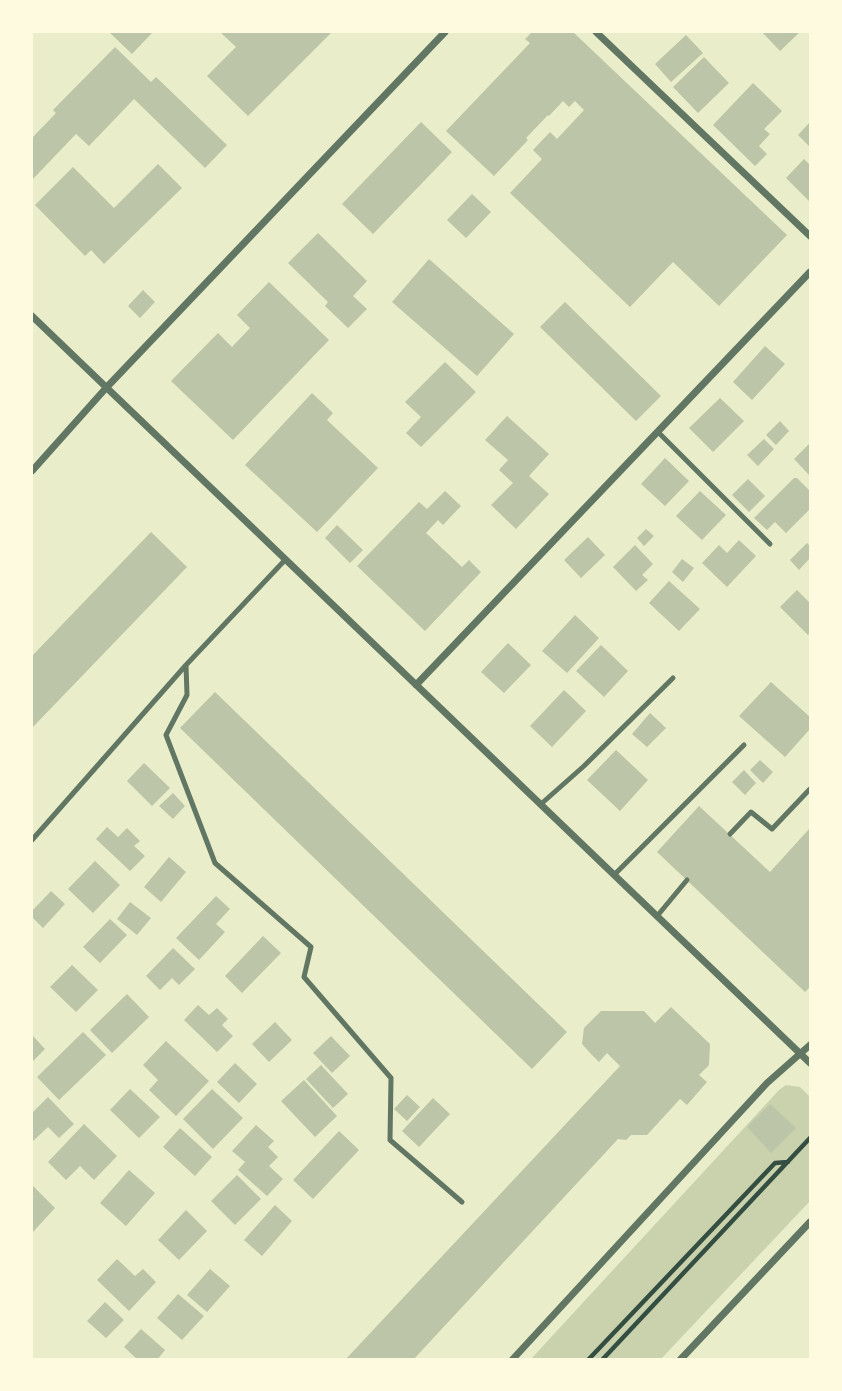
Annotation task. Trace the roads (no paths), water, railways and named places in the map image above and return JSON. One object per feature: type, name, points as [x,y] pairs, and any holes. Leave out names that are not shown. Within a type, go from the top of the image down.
[{"type":"street","points":[[32,471],[106,388],[445,32]]},
{"type":"street","points":[[596,32],[810,236]]},
{"type":"street","points":[[416,685],[810,272]]},
{"type":"street","points":[[32,316],[810,1063]]},
{"type":"street","points":[[512,1360],[767,1083],[810,1045]]},
{"type":"street","points":[[680,1360],[810,1222]]},
{"type":"lane","points":[[657,432],[770,544]]},
{"type":"lane","points":[[32,840],[186,665],[285,560]]},
{"type":"lane","points":[[186,665],[187,695],[166,735],[215,863],[310,947],[304,977],[391,1078],[390,1140],[462,1202]]},
{"type":"lane","points":[[541,804],[584,766],[673,678]]},
{"type":"lane","points":[[614,875],[744,745]]},
{"type":"lane","points":[[730,834],[751,811],[772,829],[810,789]]},
{"type":"lane","points":[[658,915],[687,880]]}]
